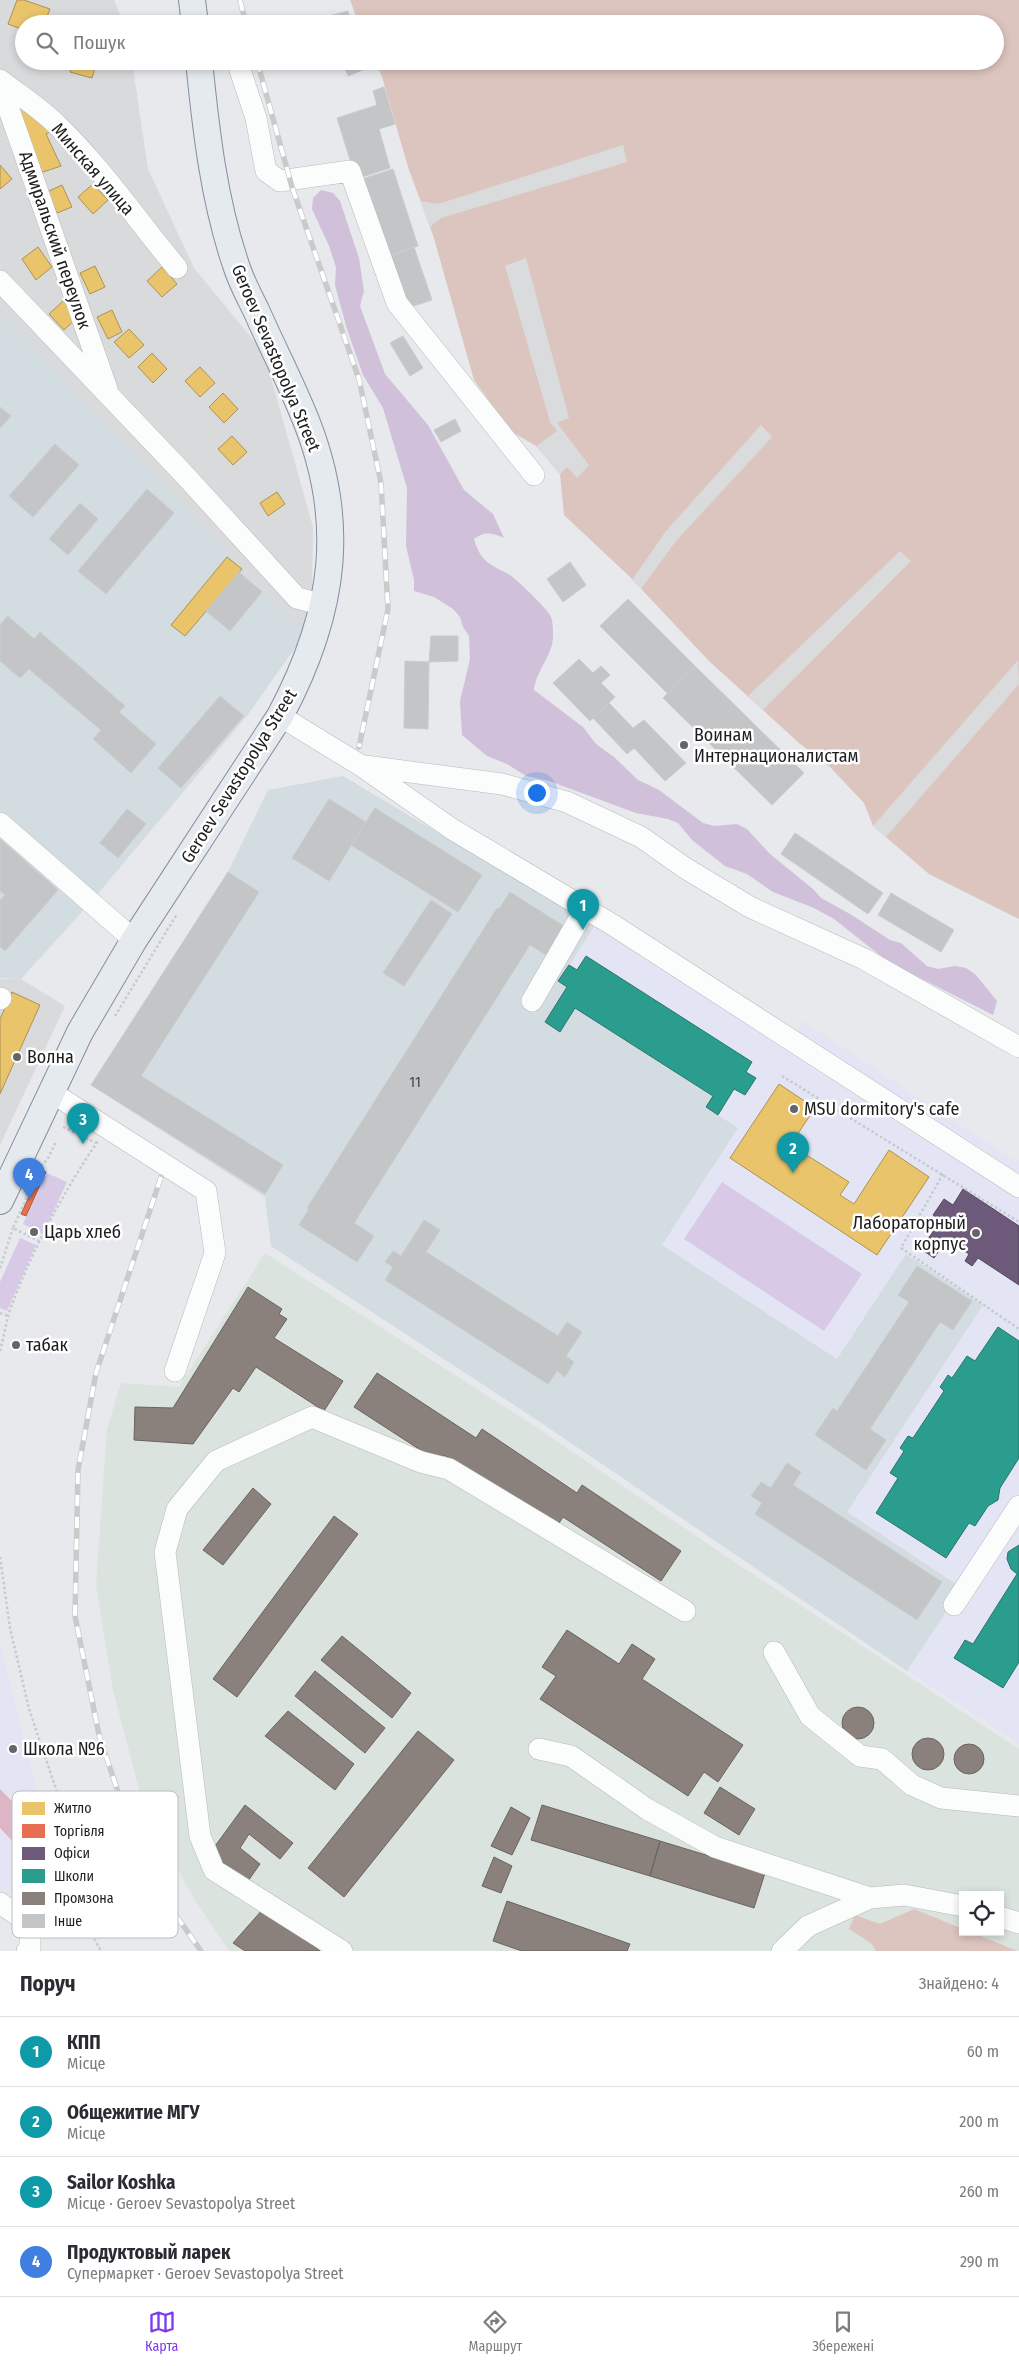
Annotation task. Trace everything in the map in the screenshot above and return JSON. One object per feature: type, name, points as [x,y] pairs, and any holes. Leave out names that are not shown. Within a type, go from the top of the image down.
[{"type":"main road","points":[[192,0],[194,15]]},
{"type":"main road","name":"Geroev Sevastopolya Street","points":[[0,1201],[80,1032],[134,940],[280,716],[299,681],[328,588],[331,547],[323,468],[301,408],[238,271],[224,229],[213,175],[200,70]]},
{"type":"street","points":[[240,70],[256,118],[266,171],[280,181],[350,171],[397,303],[534,475]]},
{"type":"street","name":"Минская улица","points":[[0,80],[56,124],[112,185],[138,222],[177,268]]},
{"type":"street","name":"Адмиральский переулок","points":[[0,84],[110,396]]},
{"type":"street","points":[[3,292],[110,396],[297,598],[324,605]]},
{"type":"street","points":[[280,716],[360,765],[452,829],[585,909],[1019,1187]]},
{"type":"street","points":[[360,765],[502,784],[567,802],[641,837],[685,868],[750,906],[864,959],[1019,1047]]},
{"type":"street","points":[[0,824],[134,940]]},
{"type":"street","points":[[532,1001],[585,909]]},
{"type":"street","points":[[51,1092],[102,1136],[206,1191],[215,1254],[175,1371]]},
{"type":"street","points":[[342,1951],[214,1870],[200,1836],[165,1552],[177,1509],[216,1461],[312,1417],[421,1462],[449,1469],[685,1611]]},
{"type":"street","points":[[954,1605],[1019,1506]]},
{"type":"street","points":[[774,1652],[810,1716],[860,1756],[882,1759],[912,1785],[941,1798],[1019,1806]]},
{"type":"street","points":[[539,1749],[571,1756],[647,1808],[715,1847],[870,1898]]},
{"type":"street","points":[[782,1951],[808,1926],[870,1898],[904,1895],[959,1905]]},
{"type":"street","points":[[0,1903],[12,1911]]},
{"type":"street","points":[[1004,1918],[1019,1923]]},
{"type":"path","points":[[111,1023],[181,907]]},
{"type":"path","points":[[782,1076],[1019,1222]]},
{"type":"path","points":[[0,1351],[8,1316],[41,1242],[76,1174],[102,1136],[63,1127]]},
{"type":"path","points":[[0,1268],[14,1228],[41,1164],[47,1160],[56,1142]]},
{"type":"path","points":[[943,1174],[901,1248],[1019,1328]]},
{"type":"path","points":[[14,1228],[41,1242]]},
{"type":"path","points":[[0,1313],[8,1316]]},
{"type":"path","points":[[0,1556],[10,1628],[29,1709],[57,1791]]},
{"type":"path","points":[[94,1938],[101,1951]]},
{"type":"shaded area","points":[[0,0],[114,0],[120,15],[15,15],[15,70],[133,70],[148,169],[194,268],[264,353],[313,527],[312,597],[304,635],[0,312]]},
{"type":"shaded area","points":[[350,0],[1019,0],[1019,919],[929,874],[873,826],[864,803],[830,767],[799,743],[709,661],[629,576],[564,515],[560,474],[536,446],[512,432],[474,380],[433,235],[408,167],[379,70],[1004,70],[1004,15],[356,15]]},
{"type":"shaded area","points":[[321,190],[333,193],[340,201],[359,258],[364,291],[360,306],[385,374],[428,425],[464,490],[493,514],[504,538],[489,534],[478,536],[474,539],[480,553],[487,562],[510,575],[519,583],[539,602],[551,617],[553,629],[552,643],[548,657],[535,683],[534,690],[583,727],[596,744],[614,757],[638,780],[659,790],[703,823],[714,826],[737,824],[747,829],[770,854],[813,889],[821,898],[890,940],[901,943],[927,966],[938,969],[955,966],[966,968],[976,975],[997,1001],[993,1015],[896,968],[834,919],[814,908],[773,892],[747,874],[725,866],[692,840],[678,823],[668,819],[636,813],[549,781],[526,776],[507,764],[487,756],[462,735],[460,701],[470,659],[469,636],[463,627],[460,617],[453,609],[434,597],[414,591],[414,580],[406,546],[407,488],[383,408],[363,375],[347,329],[335,285],[336,267],[329,246],[312,209],[313,198]]},
{"type":"shaded area","points":[[0,312],[304,635],[247,716],[90,903],[21,979],[0,978]]},
{"type":"shaded area","points":[[343,776],[581,918],[597,922],[559,981],[567,987],[545,1023],[560,1032],[575,1008],[713,1096],[707,1108],[738,1128],[662,1245],[837,1359],[906,1254],[983,1305],[847,1512],[962,1588],[907,1671],[537,1420],[271,1246],[265,1197],[91,1085],[228,872],[268,790]]},
{"type":"shaded area","points":[[597,922],[786,1046],[802,1021],[1017,1162],[1019,1160],[1019,1744],[907,1671],[962,1588],[847,1512],[983,1305],[906,1255],[837,1360],[662,1245],[738,1128],[706,1107],[576,1008],[560,1032],[545,1022],[567,987],[558,981]]},
{"type":"shaded area","points":[[0,979],[21,979],[65,1006],[0,1145]]},
{"type":"shaded area","points":[[47,1173],[67,1182],[43,1234],[23,1224]]},
{"type":"shaded area","points":[[722,1182],[862,1274],[824,1331],[684,1239]]},
{"type":"shaded area","points":[[20,1238],[36,1245],[7,1311],[0,1308],[0,1282]]},
{"type":"shaded area","points":[[265,1253],[536,1427],[736,1563],[1019,1749],[1019,1951],[229,1951],[190,1892],[178,1869],[178,1791],[139,1791],[113,1690],[96,1585],[107,1429],[121,1383],[179,1387]]},
{"type":"shaded area","points":[[0,1645],[37,1791],[12,1791],[12,1891],[0,1901]]},
{"type":"shaded area","points":[[0,1789],[12,1801],[12,1841],[0,1828]]},
{"type":"shaded area","points":[[914,1909],[959,1927],[959,1936],[981,1936],[1017,1951],[876,1951],[872,1944],[849,1929],[855,1915],[880,1924]]},
{"type":"pier","points":[[623,145],[627,162],[441,218],[430,227],[420,201],[438,204]]},
{"type":"pier","points":[[526,258],[569,418],[557,423],[589,465],[577,478],[567,467],[560,474],[536,446],[557,431],[550,422],[505,266]]},
{"type":"pier","points":[[761,425],[772,437],[676,541],[641,589],[632,580],[666,531]]},
{"type":"pier","points":[[900,551],[911,561],[763,710],[748,696]]},
{"type":"pier","points":[[1018,660],[1019,684],[886,837],[873,826]]},
{"type":"building: Житло","points":[[17,0],[24,0],[50,9],[48,15],[15,15],[15,27],[8,24]]},
{"type":"building: Житло","points":[[71,70],[94,70],[92,78],[70,72]]},
{"type":"building: Житло","points":[[22,100],[55,130],[46,134],[61,166],[40,173],[12,107]]},
{"type":"building: Житло","points":[[0,165],[12,179],[0,189]]},
{"type":"building: Житло","points":[[93,184],[108,200],[93,214],[78,197]]},
{"type":"building: Житло","points":[[62,185],[72,207],[57,213],[47,192]]},
{"type":"building: Житло","points":[[38,247],[52,267],[36,280],[22,259]]},
{"type":"building: Житло","points":[[95,266],[105,287],[90,294],[80,273]]},
{"type":"building: Житло","points":[[162,267],[177,284],[162,297],[147,281]]},
{"type":"building: Житло","points":[[63,301],[78,317],[64,330],[49,314]]},
{"type":"building: Житло","points":[[112,310],[122,332],[108,339],[97,317]]},
{"type":"building: Житло","points":[[129,329],[144,345],[129,358],[114,342]]},
{"type":"building: Житло","points":[[152,353],[167,369],[153,383],[138,367]]},
{"type":"building: Житло","points":[[200,367],[215,383],[200,397],[185,381]]},
{"type":"building: Житло","points":[[223,393],[238,409],[224,423],[209,407]]},
{"type":"building: Житло","points":[[232,436],[247,452],[233,465],[218,449]]},
{"type":"building: Житло","points":[[277,492],[285,504],[268,516],[260,503]]},
{"type":"building: Житло","points":[[227,557],[242,569],[185,636],[171,625]]},
{"type":"building: Житло","points":[[12,992],[40,1005],[0,1094],[0,1019]]},
{"type":"building: Житло","points":[[779,1084],[815,1108],[781,1159],[796,1168],[805,1154],[849,1182],[840,1195],[854,1204],[889,1150],[929,1177],[877,1255],[730,1158]]},
{"type":"building: Торгівля","points":[[41,1170],[46,1172],[26,1216],[21,1214]]},
{"type":"building: Офіси","name":"Лабораторный корпус","points":[[963,1189],[1019,1226],[1019,1285],[978,1258],[972,1266],[965,1261],[969,1254],[947,1239],[934,1258],[921,1249],[941,1220],[933,1215],[944,1199],[953,1205]]},
{"type":"building: Школи","points":[[586,956],[752,1062],[746,1072],[756,1078],[745,1095],[734,1089],[718,1115],[706,1107],[713,1096],[575,1008],[560,1032],[545,1022],[567,987],[558,981],[569,965],[577,970]]},
{"type":"building: Школи","points":[[998,1327],[1019,1341],[1019,1458],[1000,1488],[998,1500],[988,1506],[975,1526],[969,1523],[946,1558],[876,1513],[898,1478],[890,1473],[904,1451],[900,1448],[908,1436],[913,1438],[944,1391],[940,1387],[948,1375],[952,1378],[967,1356],[975,1361]]},
{"type":"building: Школи","points":[[1019,1545],[1019,1662],[1003,1688],[954,1658],[965,1640],[973,1644],[1017,1574],[1011,1569],[1007,1559],[1008,1552]]},
{"type":"building: Промзона","points":[[248,1287],[282,1309],[279,1314],[287,1319],[274,1338],[343,1381],[324,1411],[256,1367],[239,1392],[233,1388],[193,1444],[134,1440],[135,1407],[173,1408]]},
{"type":"building: Промзона","points":[[377,1373],[476,1438],[482,1429],[577,1493],[582,1485],[681,1551],[661,1581],[563,1517],[556,1528],[444,1455],[439,1462],[354,1407]]},
{"type":"building: Промзона","points":[[253,1488],[271,1504],[223,1565],[203,1550]]},
{"type":"building: Промзона","points":[[334,1516],[358,1534],[237,1697],[213,1679]]},
{"type":"building: Промзона","points":[[567,1630],[619,1664],[632,1644],[655,1659],[642,1679],[743,1745],[718,1782],[704,1772],[688,1796],[540,1699],[556,1676],[542,1667]]},
{"type":"building: Промзона","points":[[342,1636],[411,1693],[392,1718],[321,1660]]},
{"type":"building: Промзона","points":[[315,1671],[385,1728],[365,1753],[295,1696]]},
{"type":"building: Промзона","points":[[858,1707],[864,1708],[869,1712],[873,1717],[873,1729],[869,1734],[864,1738],[858,1739],[852,1738],[847,1734],[843,1729],[842,1723],[843,1717],[847,1712],[852,1708]]},
{"type":"building: Промзона","points":[[288,1711],[354,1764],[335,1790],[265,1736]]},
{"type":"building: Промзона","points":[[418,1731],[454,1760],[344,1897],[308,1868]]},
{"type":"building: Промзона","points":[[928,1738],[934,1739],[939,1743],[943,1748],[943,1760],[939,1765],[934,1769],[928,1770],[922,1769],[917,1765],[913,1760],[912,1754],[913,1748],[917,1743],[922,1739]]},
{"type":"building: Промзона","points":[[969,1744],[980,1748],[984,1759],[980,1770],[969,1774],[958,1770],[954,1759],[958,1748]]},
{"type":"building: Промзона","points":[[720,1787],[755,1809],[739,1835],[704,1813]]},
{"type":"building: Промзона","points":[[245,1805],[293,1843],[280,1859],[249,1834],[240,1848],[260,1864],[248,1881],[210,1853]]},
{"type":"building: Промзона","points":[[542,1805],[660,1841],[650,1876],[531,1840]]},
{"type":"building: Промзона","points":[[511,1807],[530,1818],[512,1855],[491,1846]]},
{"type":"building: Промзона","points":[[660,1841],[765,1873],[754,1908],[650,1876]]},
{"type":"building: Промзона","points":[[494,1857],[512,1866],[501,1893],[482,1886]]},
{"type":"building: Промзона","points":[[507,1901],[630,1944],[627,1951],[522,1951],[493,1941]]},
{"type":"building: Промзона","points":[[263,1909],[320,1951],[245,1951],[233,1943]]},
{"type":"building: Інше","points":[[348,11],[349,15],[333,15]]},
{"type":"building: Інше","points":[[346,70],[363,70],[348,76]]},
{"type":"building: Інше","points":[[384,87],[395,124],[379,129],[390,168],[356,179],[337,118],[377,105],[373,91]]},
{"type":"building: Інше","points":[[393,169],[418,246],[384,258],[359,180]]},
{"type":"building: Інше","points":[[414,247],[432,300],[404,309],[384,258]]},
{"type":"building: Інше","points":[[403,336],[423,368],[410,376],[390,343]]},
{"type":"building: Інше","points":[[0,407],[11,416],[0,428]]},
{"type":"building: Інше","points":[[455,419],[461,431],[441,442],[434,430]]},
{"type":"building: Інше","points":[[55,444],[79,465],[33,517],[9,496]]},
{"type":"building: Інше","points":[[147,489],[174,513],[106,594],[78,571]]},
{"type":"building: Інше","points":[[80,503],[98,519],[68,555],[49,539]]},
{"type":"building: Інше","points":[[570,562],[586,585],[563,602],[547,579]]},
{"type":"building: Інше","points":[[239,572],[262,592],[230,631],[206,611]]},
{"type":"building: Інше","points":[[628,599],[695,666],[668,694],[600,626]]},
{"type":"building: Інше","points":[[8,616],[34,639],[40,632],[125,706],[119,712],[156,744],[131,773],[93,739],[101,730],[29,669],[20,678],[0,661],[0,625]]},
{"type":"building: Інше","points":[[431,636],[458,636],[458,661],[429,662]]},
{"type":"building: Інше","points":[[579,659],[593,673],[601,666],[610,675],[601,683],[615,697],[590,721],[553,683]]},
{"type":"building: Інше","points":[[405,661],[429,662],[428,729],[404,728]]},
{"type":"building: Інше","points":[[695,666],[804,773],[772,805],[663,698]]},
{"type":"building: Інше","points":[[220,696],[244,716],[181,788],[158,768]]},
{"type":"building: Інше","points":[[609,703],[633,728],[644,720],[686,763],[665,781],[634,748],[627,754],[593,718]]},
{"type":"building: Інше","points":[[329,799],[366,822],[329,881],[292,858]]},
{"type":"building: Інше","points":[[375,808],[482,875],[458,912],[351,845]]},
{"type":"building: Інше","points":[[127,809],[146,824],[118,858],[100,843]]},
{"type":"building: Інше","points":[[795,833],[883,893],[868,914],[781,854]]},
{"type":"building: Інше","points":[[0,839],[58,890],[5,951],[0,946],[0,900],[5,895],[0,891]]},
{"type":"building: Інше","points":[[228,872],[259,892],[141,1076],[283,1165],[265,1194],[91,1085]]},
{"type":"building: Інше","points":[[510,892],[567,928],[549,957],[530,945],[354,1223],[374,1236],[357,1262],[299,1225],[309,1209],[307,1208],[497,908],[499,909]]},
{"type":"building: Інше","points":[[891,893],[954,930],[941,952],[878,915]]},
{"type":"building: Інше","points":[[431,900],[452,914],[404,986],[383,973]]},
{"type":"building: Інше","points":[[424,1220],[440,1230],[426,1252],[558,1336],[567,1322],[582,1332],[566,1356],[574,1362],[565,1377],[557,1371],[548,1384],[385,1280],[393,1267],[385,1262],[393,1251],[401,1256]]},
{"type":"building: Інше","points":[[917,1266],[972,1301],[953,1330],[940,1322],[870,1429],[886,1440],[866,1470],[815,1435],[833,1408],[837,1411],[909,1302],[898,1295]]},
{"type":"building: Інше","points":[[787,1463],[801,1472],[793,1485],[942,1582],[917,1620],[755,1514],[762,1503],[751,1496],[761,1482],[771,1488]]},
{"type":"railway","points":[[240,0],[244,15]]},
{"type":"railway","points":[[260,70],[292,187],[359,379],[381,483],[388,609],[359,747]]},
{"type":"railway","points":[[118,1791],[99,1735],[75,1616],[78,1470],[96,1373],[161,1177]]},
{"type":"railway","points":[[178,1918],[201,1951]]},
{"type":"place","name":"Воинам Интернационалистам","points":[[684,745]]},
{"type":"place","name":"КПП","points":[[583,930]]},
{"type":"place","name":"Волна","points":[[17,1057]]},
{"type":"place","name":"MSU dormitory's cafe","points":[[794,1109]]},
{"type":"place","name":"Sailor Koshka","points":[[83,1144]]},
{"type":"place","name":"Общежитие МГУ","points":[[793,1173]]},
{"type":"place","name":"Продуктовый ларек","points":[[29,1199]]},
{"type":"place","name":"Царь хлеб","points":[[34,1232]]},
{"type":"place","name":"Лабораторный корпус","points":[[976,1233]]},
{"type":"place","name":"табак","points":[[16,1345]]},
{"type":"place","name":"Школа №6","points":[[13,1749]]}]
